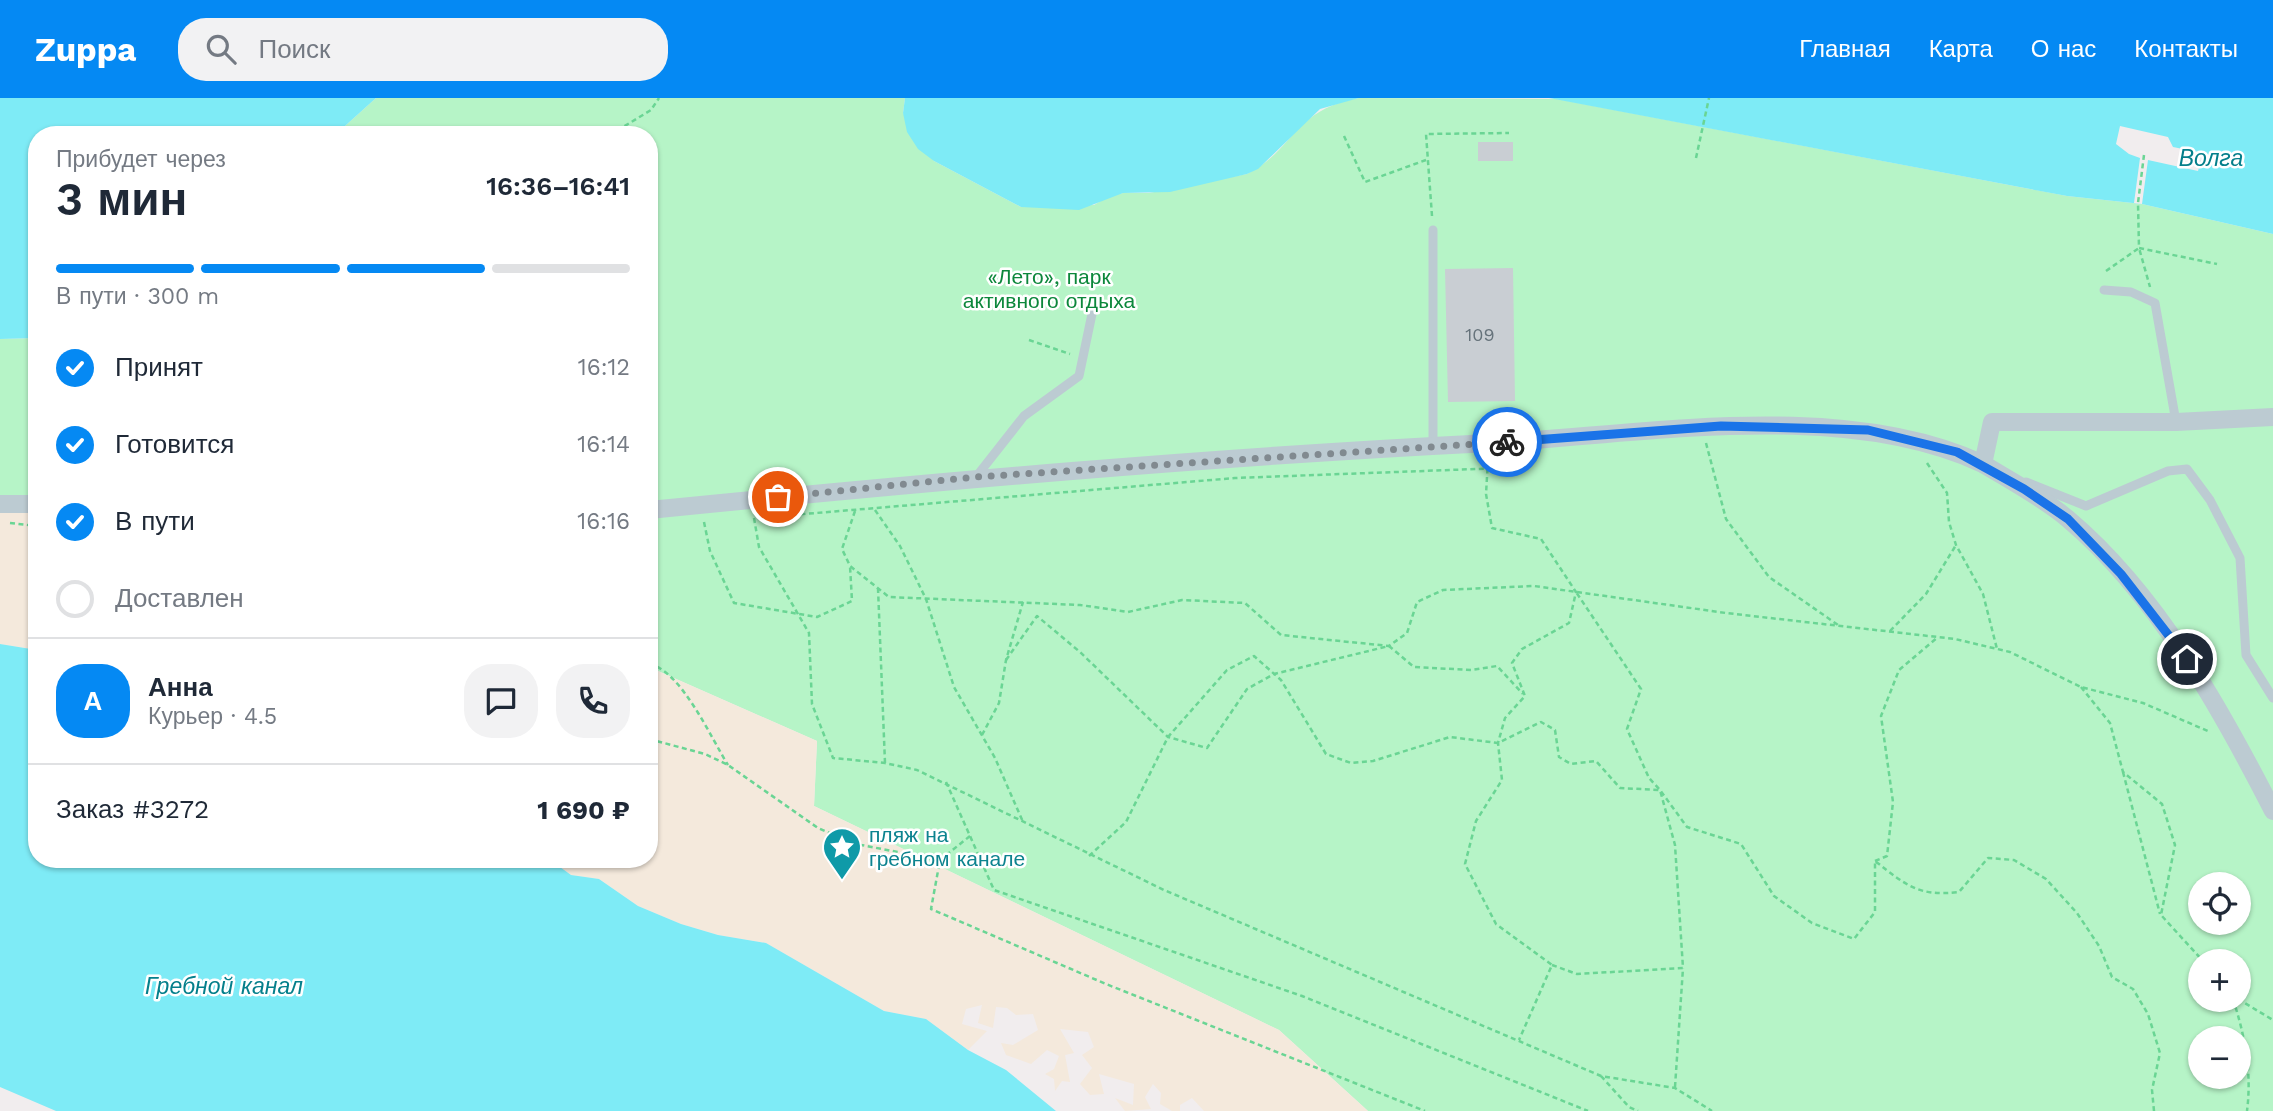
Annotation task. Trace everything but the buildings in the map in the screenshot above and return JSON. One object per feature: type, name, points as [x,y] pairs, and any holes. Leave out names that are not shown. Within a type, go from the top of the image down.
[{"type":"street","points":[[1983,464],[1992,422],[2176,422],[2273,417]]},
{"type":"street","points":[[658,509],[976,477],[1433,444],[1489,443],[1721,426],[1868,430],[1957,452],[1983,464],[2068,519],[2121,574],[2202,680],[2273,811]]},
{"type":"street","points":[[0,504],[28,504]]},
{"type":"lane","points":[[1433,230],[1433,444]]},
{"type":"lane","points":[[2104,290],[2131,292],[2155,303],[2176,422]]},
{"type":"lane","points":[[976,477],[1024,416],[1079,376],[1092,314]]},
{"type":"lane","points":[[1983,464],[2086,506],[2168,471],[2187,469],[2210,500],[2240,558],[2246,655],[2273,698]]},
{"type":"path","points":[[625,126],[651,110],[659,98]]},
{"type":"path","points":[[1696,158],[1709,98]]},
{"type":"path","points":[[1433,230],[1426,134],[1509,133]]},
{"type":"path","points":[[1344,136],[1365,182],[1426,160]]},
{"type":"path","points":[[2144,155],[2138,203],[2139,248],[2155,303]]},
{"type":"path","points":[[2106,271],[2139,248],[2217,264]]},
{"type":"path","points":[[1029,341],[1083,359]]},
{"type":"path","points":[[1489,443],[1486,494],[1492,528],[1541,539],[1641,689],[1628,729],[1649,778],[1687,827],[1741,844],[1774,895],[1812,923],[1854,939],[1875,912],[1875,861]]},
{"type":"path","points":[[1706,443],[1726,519],[1769,577],[1840,627]]},
{"type":"path","points":[[1923,457],[1947,493],[1949,522],[1956,545],[1983,594],[1997,649]]},
{"type":"path","points":[[701,505],[710,551],[734,603],[817,617],[852,601],[850,566],[842,549],[855,511],[1235,478],[1530,467]]},
{"type":"path","points":[[750,500],[759,547],[809,633],[812,704],[832,758],[885,763],[917,770],[946,782],[1089,856],[1519,1041],[1601,1076],[1675,1088],[1712,1111]]},
{"type":"path","points":[[875,510],[900,546],[926,599],[954,687],[982,735],[1023,822]]},
{"type":"path","points":[[7,522],[28,525]]},
{"type":"path","points":[[1889,632],[1926,594],[1952,556],[1956,545]]},
{"type":"path","points":[[850,566],[889,597],[1080,605],[1128,612],[1182,600],[1245,603],[1281,635],[1389,646],[1414,667],[1471,670],[1497,666],[1525,696]]},
{"type":"path","points":[[1006,660],[1037,616],[1080,652],[1168,737],[1207,748],[1247,689],[1274,674],[1389,646],[1408,633],[1417,602],[1443,590],[1534,586],[1840,627],[1938,637],[2010,652],[2081,687],[2143,703],[2208,731],[2242,750]]},
{"type":"path","points":[[878,588],[885,763]]},
{"type":"path","points":[[1525,696],[1512,663],[1522,649],[1569,623],[1576,592]]},
{"type":"path","points":[[982,735],[999,703],[1006,660],[1023,602]]},
{"type":"path","points":[[1875,861],[1887,856],[1893,802],[1881,716],[1899,670],[1938,637]]},
{"type":"path","points":[[1089,856],[1126,822],[1168,737],[1227,670],[1254,656],[1274,674],[1326,754],[1351,763],[1373,761],[1450,737],[1498,743],[1541,722],[1555,730],[1559,757],[1571,764],[1596,761],[1620,788],[1660,790]]},
{"type":"path","points":[[658,667],[677,681],[728,765]]},
{"type":"path","points":[[2081,687],[2110,723],[2161,915],[2192,949]]},
{"type":"path","points":[[1525,696],[1505,718],[1498,743],[1502,780],[1476,821],[1465,864],[1496,923],[1552,965],[1577,974],[1683,968]]},
{"type":"path","points":[[658,742],[705,754],[728,765],[818,828],[856,844],[940,860]]},
{"type":"path","points":[[2123,772],[2162,804],[2175,845],[2161,915]]},
{"type":"path","points":[[946,782],[994,890],[1302,996],[1588,1111]]},
{"type":"path","points":[[1660,790],[1675,845],[1683,968],[1675,1088]]},
{"type":"path","points":[[970,836],[940,860],[931,909],[1118,989],[1425,1111]]},
{"type":"path","points":[[1875,861],[1911,890],[1939,895],[1959,892],[1988,859],[2014,860],[2046,879],[2077,913],[2099,946],[2112,977],[2133,989],[2148,1014],[2160,1053],[2152,1090],[2154,1111]]},
{"type":"path","points":[[1519,1041],[1552,965]]},
{"type":"path","points":[[2251,1007],[2273,1020]]},
{"type":"path","points":[[2237,1012],[2244,1035],[2250,1092],[2248,1111]]},
{"type":"path","points":[[1601,1076],[1629,1107],[1638,1111]]},
{"type":"green space","name":"«Лето», парк активного отдыха","points":[[376,98],[905,98],[903,113],[934,161],[1021,207],[1094,205],[1109,196],[1123,193],[1149,193],[1247,174],[1275,154],[1296,131],[1320,112],[1359,98],[1557,99],[2067,196],[2142,204],[2273,234],[2273,1111],[1368,1111],[1279,1030],[814,806],[817,741],[658,671],[658,126],[345,126]]},
{"type":"green space","points":[[28,338],[28,507],[0,508],[0,339]]},
{"type":"sand","points":[[28,507],[28,649],[0,644],[0,508]]},
{"type":"sand","name":"пляж на гребном канале","points":[[658,671],[817,741],[814,806],[1279,1030],[1368,1111],[1204,1111],[1192,1098],[1180,1105],[1180,1111],[1172,1111],[1160,1104],[1161,1093],[1153,1084],[1145,1097],[1151,1109],[1125,1111],[1115,1098],[1133,1105],[1134,1084],[1099,1074],[1104,1094],[1090,1095],[1080,1084],[1092,1068],[1082,1055],[1094,1047],[1088,1032],[1060,1029],[1074,1053],[1065,1055],[1070,1082],[1062,1081],[1055,1091],[1054,1079],[1045,1074],[1054,1069],[1059,1056],[1047,1050],[1031,1064],[1006,1055],[1001,1043],[1013,1045],[1038,1030],[1033,1014],[1016,1015],[1007,1008],[996,1007],[993,1028],[978,1023],[982,1005],[966,1009],[962,1024],[987,1031],[968,1050],[926,1019],[884,1011],[766,943],[718,935],[681,924],[638,906],[599,879],[571,875],[561,868],[658,868]]},
{"type":"water","points":[[0,98],[376,98],[345,126],[28,126],[28,338],[0,339]]},
{"type":"water","points":[[905,98],[1359,98],[1320,109],[1258,169],[1247,174],[1170,192],[1123,193],[1079,210],[1021,207],[934,161],[918,149],[907,132],[903,113]]},
{"type":"water","name":"Волга","points":[[1549,98],[2273,98],[2273,234],[2142,204],[2067,196]]},
{"type":"water","name":"Гребной канал","points":[[0,644],[28,649],[28,868],[561,868],[571,875],[599,879],[638,906],[681,924],[718,935],[766,943],[884,1011],[926,1019],[968,1050],[1006,1070],[1056,1111],[56,1111],[0,1087]]},
{"type":"pier","points":[[2120,126],[2168,137],[2173,147],[2203,153],[2198,171],[2148,160],[2142,204],[2134,203],[2140,158],[2116,144]]},
{"type":"way so far","points":[[778,497],[976,477],[1433,444],[1507,442]]},
{"type":"place","name":"пляж на гребном канале","points":[[842,881]]},
{"type":"route","points":[[1507,442],[1721,426],[1868,430],[1957,452],[1983,464],[2068,519],[2121,574],[2187,659]]}]
